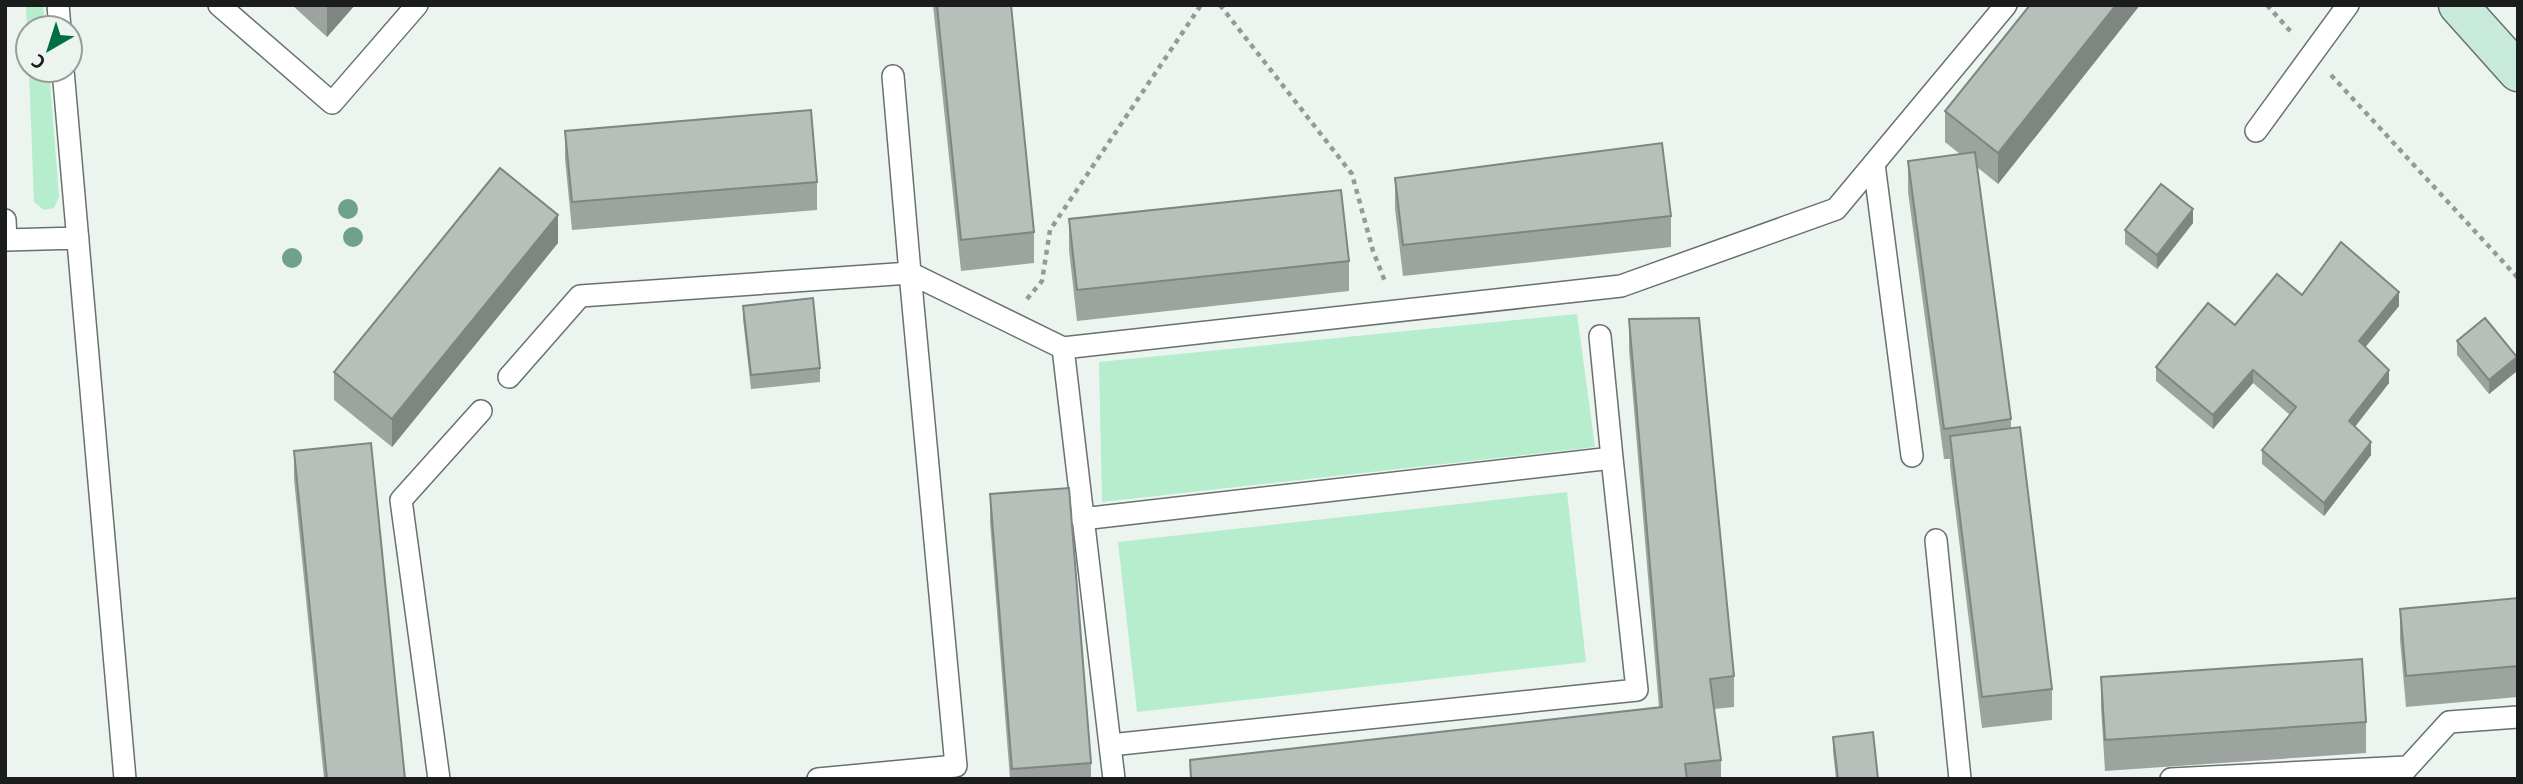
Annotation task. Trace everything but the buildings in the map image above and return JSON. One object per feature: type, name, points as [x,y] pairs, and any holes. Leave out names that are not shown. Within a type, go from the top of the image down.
[{"type":"street","points":[[2458,5],[2518,72]]},
{"type":"lane","points":[[219,5],[332,103],[417,5]]},
{"type":"lane","points":[[509,377],[580,296],[910,273],[1063,348],[1621,286],[1836,209],[2006,5]]},
{"type":"lane","points":[[2256,131],[2348,5]]},
{"type":"lane","points":[[818,779],[956,766],[893,76]]},
{"type":"lane","points":[[64,84],[125,779]]},
{"type":"lane","points":[[1874,164],[1912,456]]},
{"type":"lane","points":[[5,220],[6,240],[78,239]]},
{"type":"lane","points":[[1110,745],[1637,690],[1600,336]]},
{"type":"lane","points":[[1063,348],[1114,779]]},
{"type":"lane","points":[[439,779],[401,500],[481,411]]},
{"type":"lane","points":[[1082,519],[1612,458]]},
{"type":"lane","points":[[1936,540],[1960,779]]},
{"type":"lane","points":[[2171,779],[2401,773],[2449,722],[2518,717]]},
{"type":"path","points":[[1008,321],[1042,281],[1050,230],[1200,5]]},
{"type":"path","points":[[1220,5],[1352,174],[1373,251],[1397,311]]},
{"type":"path","points":[[2267,5],[2518,278]]},
{"type":"green space","points":[[26,5],[43,5],[44,14],[26,14]]},
{"type":"green space","points":[[30,84],[50,84],[59,197],[54,208],[44,210],[34,202]]},
{"type":"green space","points":[[1577,314],[1595,447],[1102,502],[1099,362]]},
{"type":"green space","points":[[1567,492],[1586,662],[1137,712],[1118,542]]}]
